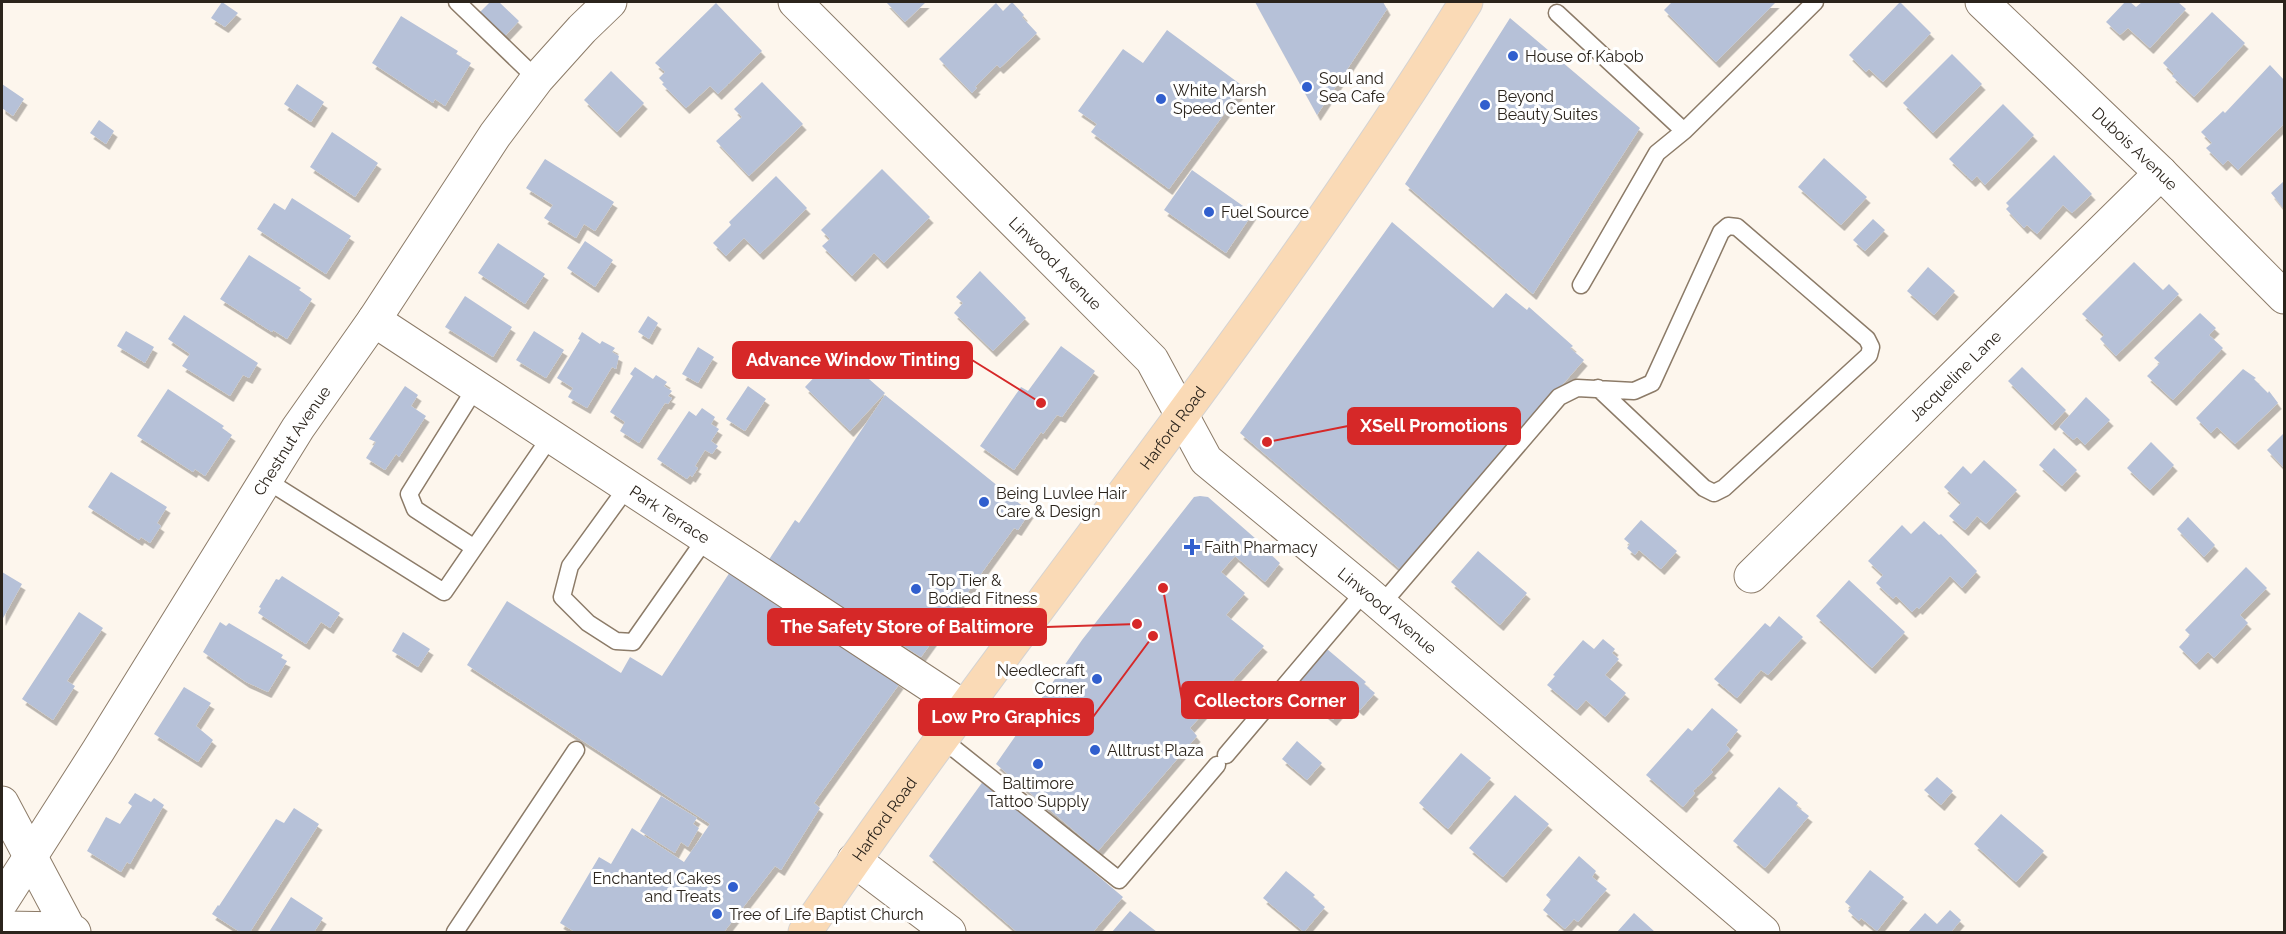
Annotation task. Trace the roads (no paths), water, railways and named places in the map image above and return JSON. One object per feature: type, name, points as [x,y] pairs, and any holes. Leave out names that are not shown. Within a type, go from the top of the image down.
[{"type":"main road","name":"Harford Road","points":[[805,933],[854,860],[1182,414],[1339,193],[1466,2]]},
{"type":"street","name":"Chestnut Avenue","points":[[2,901],[298,428],[374,321],[495,135],[537,79],[582,28],[610,2]]},
{"type":"street","name":"Linwood Avenue","points":[[795,2],[1152,360],[1206,460],[1373,598],[1763,933]]},
{"type":"street","name":"Dubois Avenue","points":[[1982,2],[2161,173],[2284,297]]},
{"type":"street","name":"Jacqueline Lane","points":[[1751,576],[2161,173]]},
{"type":"street","name":"Park Terrace","points":[[374,321],[965,708]]},
{"type":"street","points":[[2,803],[71,931]]},
{"type":"street","points":[[854,860],[949,933]]},
{"type":"street","points":[[2,928],[71,931]]},
{"type":"lane","points":[[457,2],[537,79]]},
{"type":"lane","points":[[1581,285],[1657,153],[1684,131],[1815,2]]},
{"type":"lane","points":[[1557,13],[1684,131]]},
{"type":"lane","points":[[942,739],[1119,880],[1221,760],[1559,397],[1577,388],[1598,388],[1634,391],[1652,383],[1721,232],[1728,226],[1737,227],[1867,339],[1871,347],[1869,355],[1724,488],[1714,493],[1704,488],[1598,388]]},
{"type":"lane","points":[[473,547],[415,509],[409,494],[476,387]]},
{"type":"lane","points":[[266,480],[444,592],[551,436]]},
{"type":"lane","points":[[628,486],[570,566],[562,597],[588,623],[616,642],[633,642],[706,538]]},
{"type":"lane","points":[[455,933],[576,750]]},
{"type":"place","name":"House of Kabob","points":[[1513,56]]},
{"type":"place","name":"Soul and Sea Cafe","points":[[1307,87]]},
{"type":"place","name":"White Marsh Speed Center","points":[[1161,99]]},
{"type":"place","name":"Beyond Beauty Suites","points":[[1485,105]]},
{"type":"place","name":"Fuel Source","points":[[1209,212]]},
{"type":"place","name":"Advance Window Tinting","points":[[1041,403]]},
{"type":"place","name":"XSell Promotions","points":[[1267,442]]},
{"type":"place","name":"Being Luvlee Hair Care & Design","points":[[984,502]]},
{"type":"place","name":"Faith Pharmacy","points":[[1192,547]]},
{"type":"place","name":"Collectors Corner","points":[[1163,588]]},
{"type":"place","name":"Top Tier & Bodied Fitness","points":[[916,589]]},
{"type":"place","name":"The Safety Store of Baltimore","points":[[1137,624]]},
{"type":"place","name":"Low Pro Graphics","points":[[1153,636]]},
{"type":"place","name":"Needlecraft Corner","points":[[1097,679]]},
{"type":"place","name":"Alltrust Plaza","points":[[1095,750]]},
{"type":"place","name":"Baltimore Tattoo Supply","points":[[1038,764]]},
{"type":"place","name":"Enchanted Cakes and Treats","points":[[733,887]]},
{"type":"place","name":"Tree of Life Baptist Church","points":[[717,914]]}]
